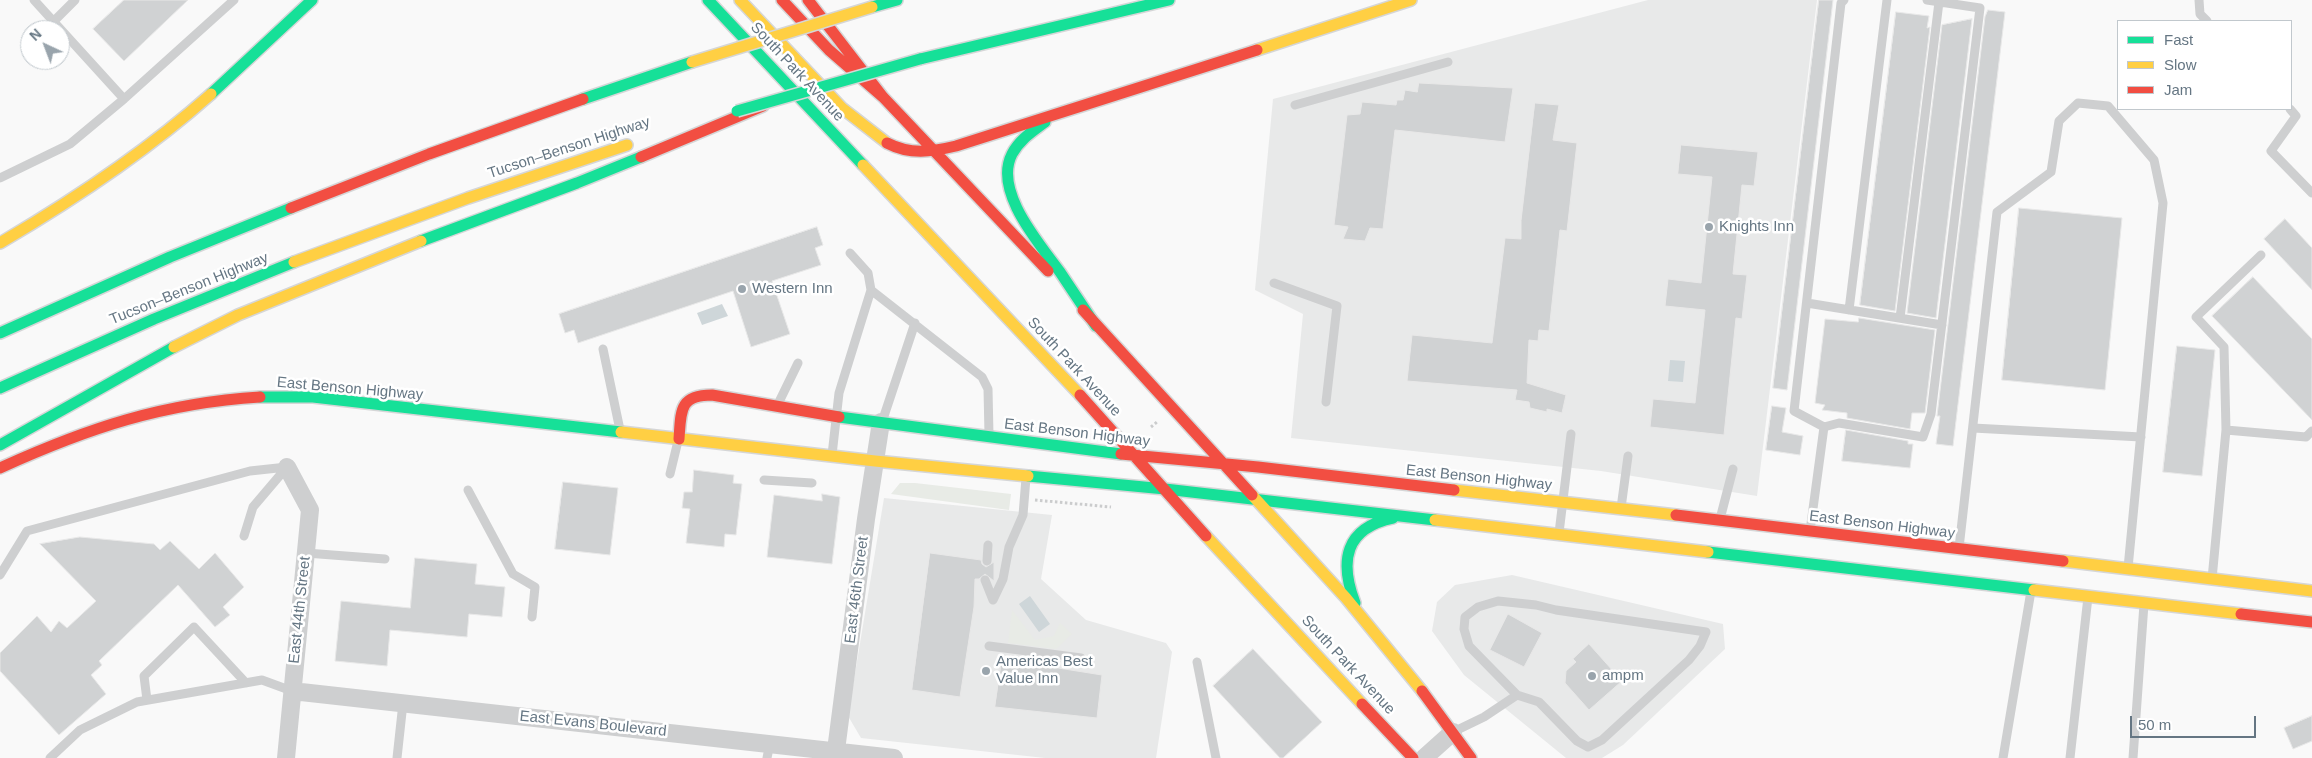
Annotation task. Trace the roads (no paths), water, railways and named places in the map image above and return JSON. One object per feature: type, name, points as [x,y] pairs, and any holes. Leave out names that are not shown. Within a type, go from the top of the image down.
[{"type":"main road","points":[[0,244],[103,181],[155,142],[200,104],[312,0]]},
{"type":"main road","name":"South Park Avenue","points":[[708,0],[1136,456],[1204,534],[1414,758]]},
{"type":"main road","points":[[740,0],[842,108],[878,138],[895,148],[916,152],[935,152],[1072,110],[1411,0]]},
{"type":"main road","points":[[782,0],[829,50],[883,97],[1070,294],[1096,326],[1327,576],[1409,673],[1471,758]]},
{"type":"main road","points":[[808,0],[883,97]]},
{"type":"main road","points":[[0,333],[186,250],[285,209],[446,147],[692,62],[897,0]]},
{"type":"main road","points":[[0,445],[155,358],[238,315],[376,259],[577,183],[739,113],[787,96],[920,59],[1169,0]]},
{"type":"main road","points":[[692,62],[826,7]]},
{"type":"main road","points":[[1072,110],[1040,125],[1023,138],[1015,150],[1007,177],[1010,195],[1020,214],[1096,326]]},
{"type":"main road","points":[[680,128],[739,113]]},
{"type":"main road","name":"Tucson–Benson Highway","points":[[0,388],[162,315],[322,251],[519,179],[639,141]]},
{"type":"main road","points":[[65,291],[186,250]]},
{"type":"main road","name":"East Benson Highway","points":[[678,439],[682,406],[687,398],[697,394],[836,416],[1136,456],[1224,464],[1810,531],[1893,549],[1959,549],[2312,591]]},
{"type":"main road","name":"East Benson Highway","points":[[0,468],[63,439],[112,421],[184,404],[236,398],[313,397],[875,461],[1165,489],[2312,622]]},
{"type":"main road","points":[[1364,620],[1354,602],[1346,578],[1345,568],[1350,547],[1358,535],[1369,525],[1391,518],[1406,518]]},
{"type":"main road","points":[[1889,574],[1893,549]]},
{"type":"main road","points":[[1372,714],[1384,745]]},
{"type":"street","name":"East 46th Street","points":[[835,754],[882,422]]},
{"type":"street","name":"East 44th Street","points":[[286,758],[310,510],[288,467]]},
{"type":"street","name":"East Evans Boulevard","points":[[292,691],[403,703],[768,751],[894,758]]},
{"type":"street","points":[[1424,758],[1453,732]]},
{"type":"lane","points":[[34,0],[51,20]]},
{"type":"lane","points":[[55,20],[76,0]]},
{"type":"lane","points":[[0,178],[70,144],[124,99],[234,0]]},
{"type":"lane","points":[[1844,0],[1842,4],[1794,411],[1824,427],[1839,423],[1922,437],[1931,414],[1980,8],[1927,0]]},
{"type":"lane","points":[[1849,310],[1887,0]]},
{"type":"lane","points":[[2199,0],[2200,14],[2206,20]]},
{"type":"lane","points":[[1900,318],[1939,2]]},
{"type":"lane","points":[[70,40],[124,99]]},
{"type":"lane","points":[[1295,106],[1448,62]]},
{"type":"lane","points":[[1959,549],[1997,212],[2051,172],[2059,121],[2078,103],[2108,106],[2154,160],[2162,203],[2128,568]]},
{"type":"lane","points":[[2291,110],[2296,116],[2272,151],[2312,193]]},
{"type":"lane","points":[[832,456],[839,392],[871,290],[868,273],[850,253]]},
{"type":"lane","points":[[2212,580],[2226,430],[2224,347],[2196,316],[2261,255]]},
{"type":"lane","points":[[1274,283],[1337,306],[1326,402]]},
{"type":"lane","points":[[871,290],[982,377],[988,389],[989,436]]},
{"type":"lane","points":[[1806,303],[1942,325]]},
{"type":"lane","points":[[882,422],[915,323]]},
{"type":"lane","points":[[602,349],[620,432]]},
{"type":"lane","points":[[776,406],[798,363]]},
{"type":"lane","points":[[1810,531],[1824,427]]},
{"type":"lane","points":[[1973,428],[2140,437]]},
{"type":"lane","points":[[2226,430],[2306,437],[2312,431]]},
{"type":"lane","points":[[1558,536],[1571,434]]},
{"type":"lane","points":[[670,474],[678,439]]},
{"type":"lane","points":[[1621,509],[1628,456]]},
{"type":"lane","points":[[244,536],[253,507],[288,467]]},
{"type":"lane","points":[[0,575],[27,531],[250,471],[288,467]]},
{"type":"lane","points":[[1720,520],[1733,469]]},
{"type":"lane","points":[[985,580],[993,600],[1003,579],[1009,547],[1023,515],[1027,476]]},
{"type":"lane","points":[[764,480],[812,483]]},
{"type":"lane","points":[[468,490],[513,574],[535,588],[532,617]]},
{"type":"lane","points":[[987,561],[988,545]]},
{"type":"lane","points":[[306,553],[385,559]]},
{"type":"lane","points":[[2003,758],[2031,590]]},
{"type":"lane","points":[[2070,758],[2088,596]]},
{"type":"lane","points":[[1498,600],[1706,632],[1700,646],[1689,660],[1602,740],[1588,746],[1577,741],[1539,702],[1517,695],[1470,646],[1464,629],[1465,617],[1478,607],[1498,600]]},
{"type":"lane","points":[[2133,758],[2144,603]]},
{"type":"lane","points":[[147,700],[144,676],[194,627],[246,682]]},
{"type":"lane","points":[[989,646],[1081,658]]},
{"type":"lane","points":[[1197,662],[1216,758]]},
{"type":"lane","points":[[50,758],[80,730],[137,702],[262,680],[292,691]]},
{"type":"lane","points":[[1453,732],[1484,717],[1517,695]]},
{"type":"lane","points":[[397,758],[403,703]]},
{"type":"place","name":"Knights Inn","points":[[1709,227]]},
{"type":"place","name":"Western Inn","points":[[742,289]]},
{"type":"place","name":"Americas Best Value Inn","points":[[986,671]]},
{"type":"place","name":"ampm","points":[[1592,676]]}]
